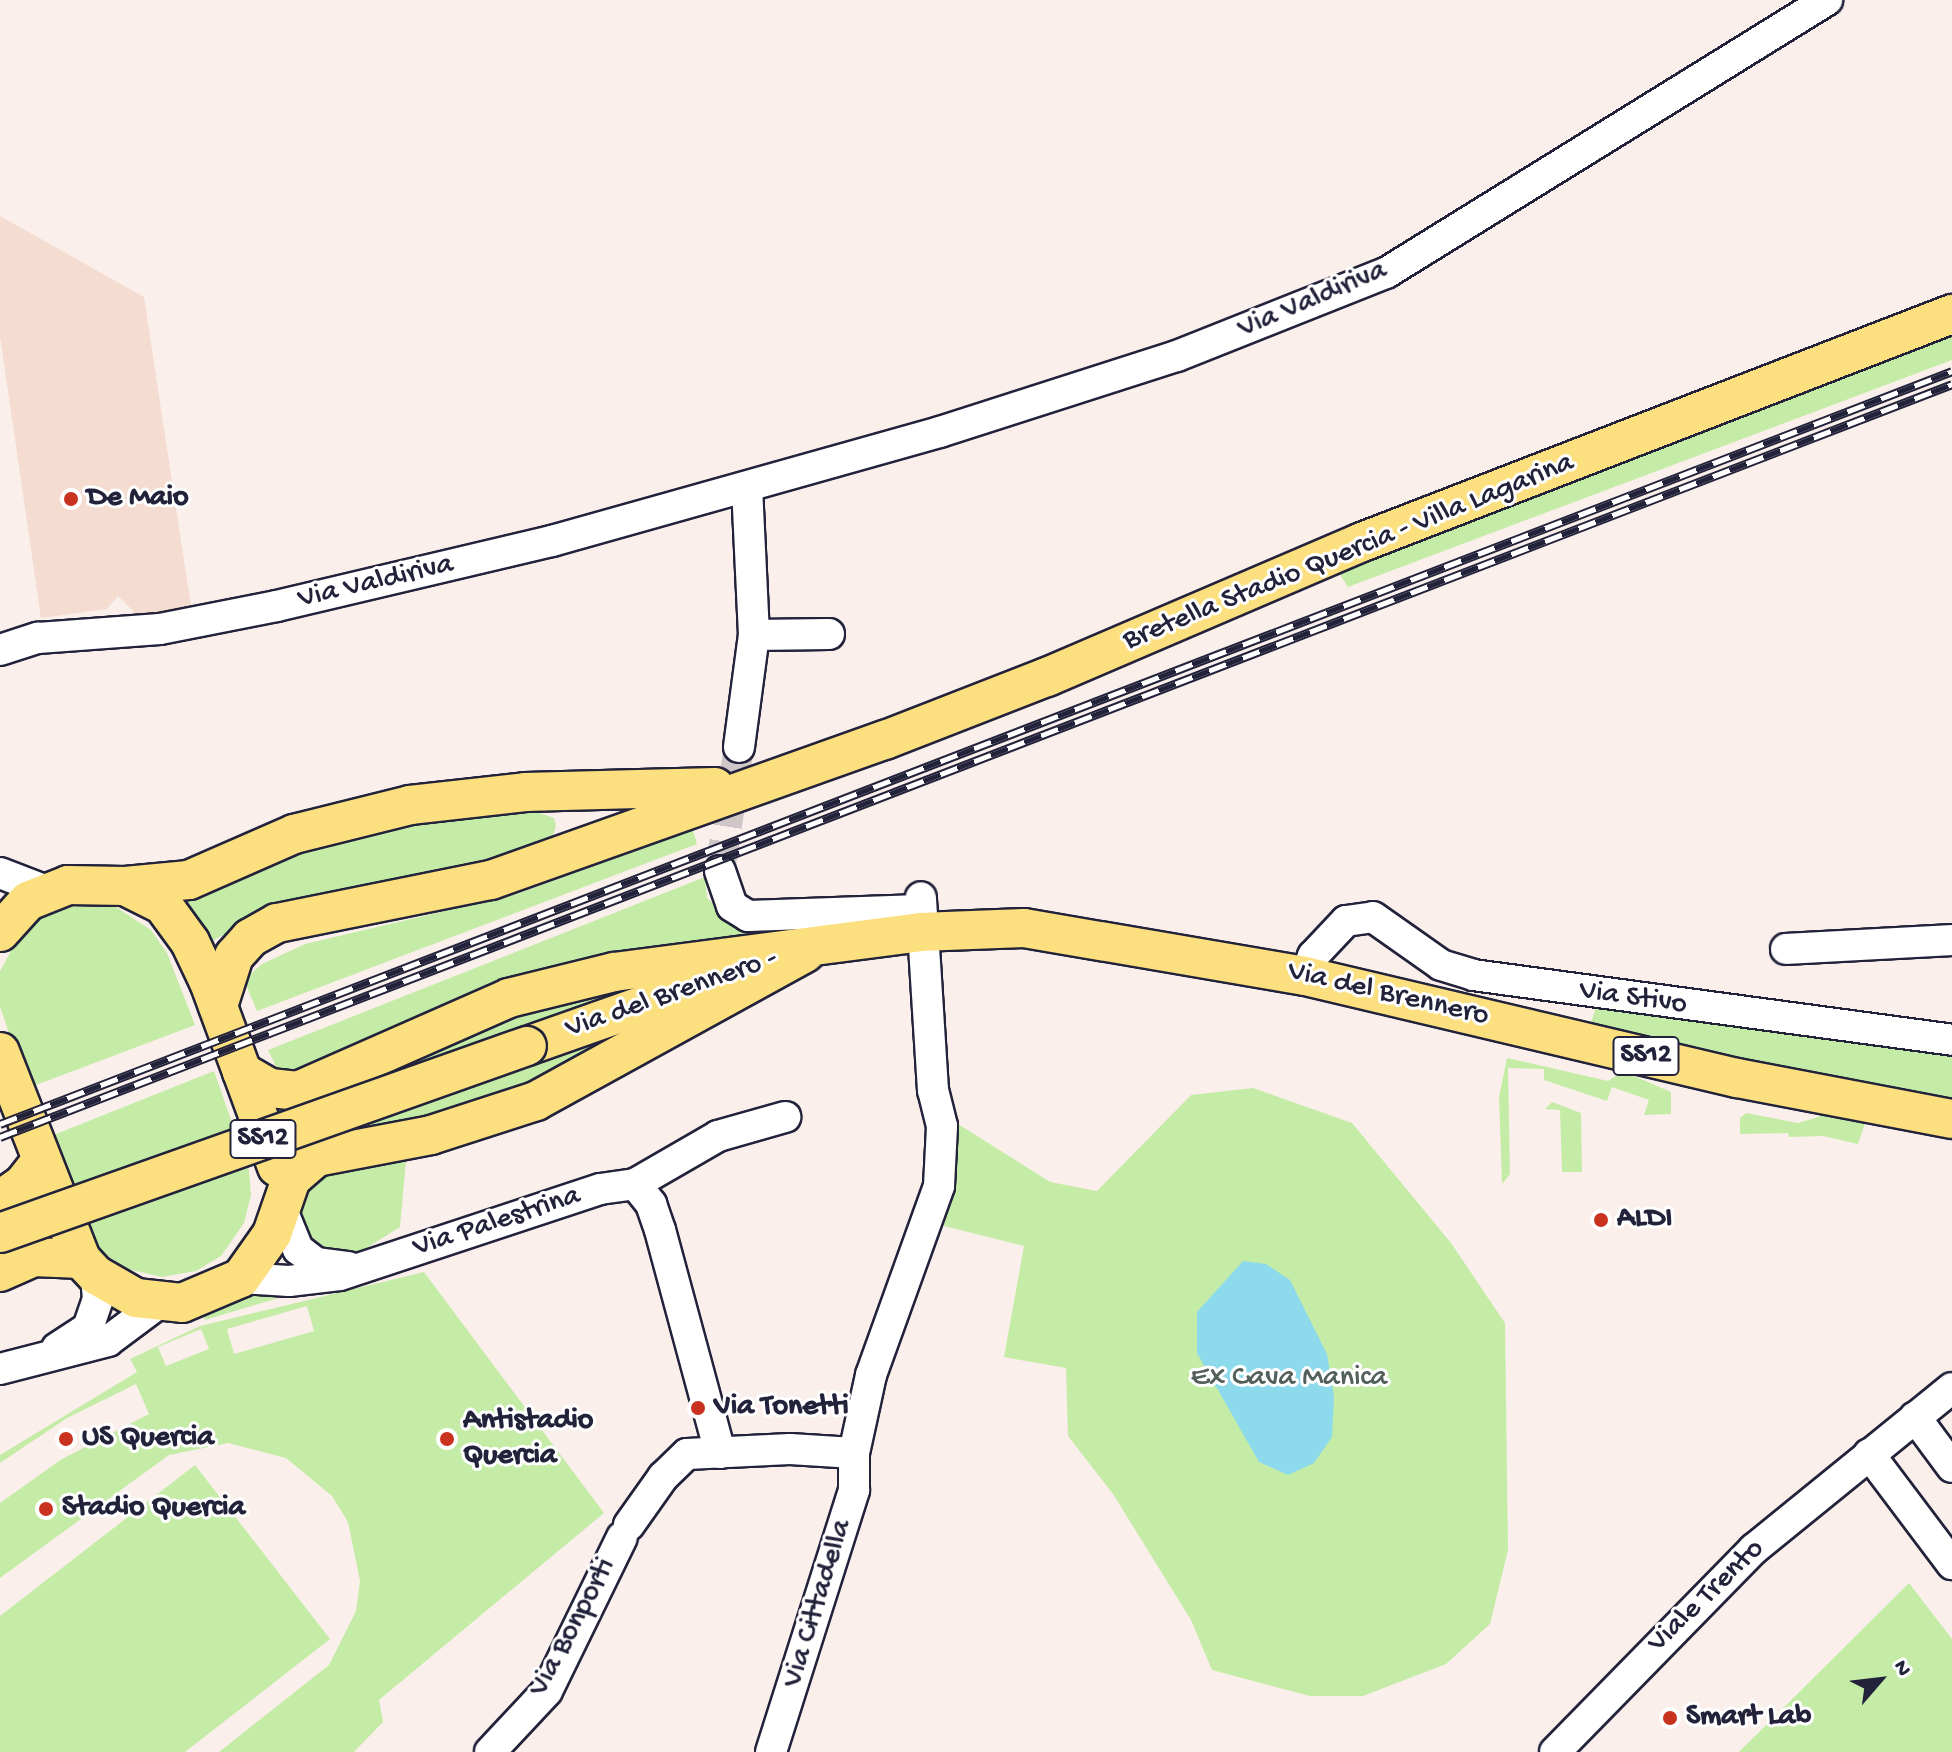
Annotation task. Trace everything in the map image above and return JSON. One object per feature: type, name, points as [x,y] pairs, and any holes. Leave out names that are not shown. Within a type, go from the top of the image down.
[{"type":"main road","name":"Bretella Stadio Quercia - Villa Lagarina","points":[[218,1006],[234,956],[250,938],[277,923],[491,880],[1032,683],[1362,542],[1952,314]]},
{"type":"main road","name":"Bretella Stadio Quercia - Villa Lagarina","points":[[125,886],[189,880],[294,834],[410,805],[525,792],[745,787]]},
{"type":"main road","points":[[0,931],[28,901],[47,891],[89,882],[125,886],[163,905],[178,923],[218,1006],[276,1161],[280,1205]]},
{"type":"main road","name":"Via del Brennero","points":[[818,946],[920,913],[994,927],[1081,934],[1317,979],[1737,1078],[1952,1119]]},
{"type":"main road","points":[[242,1072],[270,1088],[298,1091],[509,998],[614,972],[818,946]]},
{"type":"main road","points":[[0,1272],[33,1257],[89,1267],[136,1298],[159,1303],[202,1299],[241,1278],[272,1234],[291,1179],[316,1157],[431,1135],[536,1101],[818,946]]},
{"type":"main road","name":"Via del Brennero -","points":[[0,1233],[818,946]]},
{"type":"main road","points":[[0,1052],[41,1161],[89,1267]]},
{"type":"main road","points":[[0,1200],[23,1184],[41,1161]]},
{"type":"street","name":"Via Valdiriva","points":[[0,650],[38,638],[160,629],[277,606],[552,541],[747,488],[1100,382],[1386,273],[1827,0]]},
{"type":"street","points":[[739,747],[754,635],[747,488]]},
{"type":"street","points":[[754,635],[829,634]]},
{"type":"street","points":[[720,871],[732,906],[748,916],[920,913]]},
{"type":"street","points":[[0,873],[47,891]]},
{"type":"street","name":"Via Cittadella","points":[[771,1752],[854,1490],[854,1453],[871,1375],[939,1186],[942,1126],[933,1090],[920,913]]},
{"type":"street","name":"Via Stivo","points":[[1317,979],[1313,956],[1346,921],[1373,917],[1441,965],[1473,975],[1952,1040]]},
{"type":"street","points":[[1786,949],[1952,940]]},
{"type":"street","points":[[720,1453],[660,1230],[651,1204],[635,1184],[718,1136],[785,1117]]},
{"type":"street","name":"Via Palestrina","points":[[241,1278],[317,1279],[600,1189],[635,1184]]},
{"type":"street","name":"Via Palestrina","points":[[280,1205],[286,1228],[307,1256],[329,1266],[359,1267]]},
{"type":"street","points":[[34,1360],[88,1328],[98,1299],[89,1267]]},
{"type":"street","points":[[0,1369],[108,1341],[159,1303]]},
{"type":"street","name":"Viale Trento","points":[[1555,1752],[1710,1590],[1869,1454],[1952,1388]]},
{"type":"street","points":[[1915,1417],[1952,1467]]},
{"type":"street","name":"Via Bonporti","points":[[490,1752],[547,1691],[625,1531],[663,1477],[687,1454],[790,1449],[854,1453]]},
{"type":"street","points":[[1869,1454],[1952,1564]]},
{"type":"shaded area","points":[[0,216],[144,297],[192,613],[143,621],[118,596],[107,609],[41,618],[0,336]]},
{"type":"green space","points":[[1952,331],[1952,360],[1348,587],[1339,573]]},
{"type":"green space","points":[[525,808],[554,818],[556,827],[552,837],[512,858],[271,911],[204,945],[169,893],[352,823]]},
{"type":"green space","points":[[693,830],[697,844],[257,1011],[244,980],[262,964],[305,944],[517,894]]},
{"type":"green space","points":[[705,877],[707,898],[727,916],[814,931],[321,1069],[280,1075],[268,1050]]},
{"type":"green space","points":[[70,903],[116,907],[151,930],[167,953],[195,1025],[28,1088],[0,1007],[0,971],[23,929],[46,912]]},
{"type":"green space","points":[[669,978],[274,1118],[269,1097],[475,1019]]},
{"type":"green space","points":[[1597,1004],[1952,1045],[1952,1101],[1590,1026]]},
{"type":"green space","points":[[649,1020],[548,1086],[298,1159],[285,1147]]},
{"type":"green space","points":[[1507,1058],[1608,1081],[1620,1073],[1634,1076],[1671,1092],[1671,1114],[1644,1115],[1649,1100],[1612,1087],[1607,1101],[1544,1080],[1544,1069],[1508,1068],[1510,1174],[1502,1184],[1499,1097]]},
{"type":"green space","points":[[214,1071],[249,1171],[251,1195],[244,1223],[221,1256],[196,1271],[162,1277],[123,1268],[95,1245],[46,1138]]},
{"type":"green space","name":"Ex Cava Manica","points":[[1253,1088],[1352,1123],[1451,1243],[1505,1323],[1508,1550],[1490,1624],[1446,1664],[1363,1696],[1310,1696],[1212,1670],[1191,1620],[1113,1494],[1068,1436],[1066,1368],[1004,1357],[1024,1246],[944,1226],[958,1124],[1050,1182],[1097,1191],[1191,1095]]},
{"type":"green space","points":[[1552,1102],[1581,1113],[1582,1172],[1562,1172],[1560,1110],[1545,1109]]},
{"type":"green space","points":[[1746,1113],[1798,1123],[1831,1113],[1866,1121],[1858,1144],[1823,1136],[1789,1137],[1788,1133],[1740,1134],[1740,1118]]},
{"type":"green space","points":[[407,1150],[400,1227],[352,1257],[316,1252],[295,1213],[311,1175]]},
{"type":"green space","name":"Stadio Quercia","points":[[424,1272],[604,1513],[379,1700],[383,1722],[354,1752],[219,1752],[329,1665],[356,1611],[360,1581],[348,1522],[332,1496],[286,1458],[228,1443],[169,1455],[0,1578],[0,1503],[62,1459],[149,1414],[136,1384],[67,1418],[0,1463],[0,1455],[137,1372],[130,1359],[200,1326]],"holes":[[[307,1306],[314,1331],[234,1354],[227,1329]],[[201,1329],[209,1349],[166,1366],[158,1347]]]},
{"type":"green space","points":[[315,1287],[205,1320],[202,1313],[255,1291]]},
{"type":"green space","name":"Stadio Quercia","points":[[195,1465],[330,1639],[185,1752],[0,1752],[0,1616]]},
{"type":"green space","points":[[1909,1583],[1952,1639],[1952,1752],[1739,1752]]},
{"type":"water","points":[[1243,1261],[1266,1264],[1290,1280],[1327,1354],[1334,1397],[1332,1437],[1314,1463],[1288,1475],[1259,1462],[1197,1353],[1197,1312]]},
{"type":"tunnel","points":[[720,871],[739,747]]},
{"type":"railway","points":[[0,1124],[1952,371]]},
{"type":"railway","points":[[0,1137],[1952,384]]},
{"type":"place","name":"De Maio","points":[[71,499]]},
{"type":"place","name":"ALDI","points":[[1601,1220]]},
{"type":"place","name":"Via Tonetti","points":[[698,1408]]},
{"type":"place","name":"US Quercia","points":[[66,1439]]},
{"type":"place","name":"Antistadio Quercia","points":[[447,1439]]},
{"type":"place","name":"Stadio Quercia","points":[[46,1509]]},
{"type":"place","name":"Smart Lab","points":[[1670,1718]]}]
